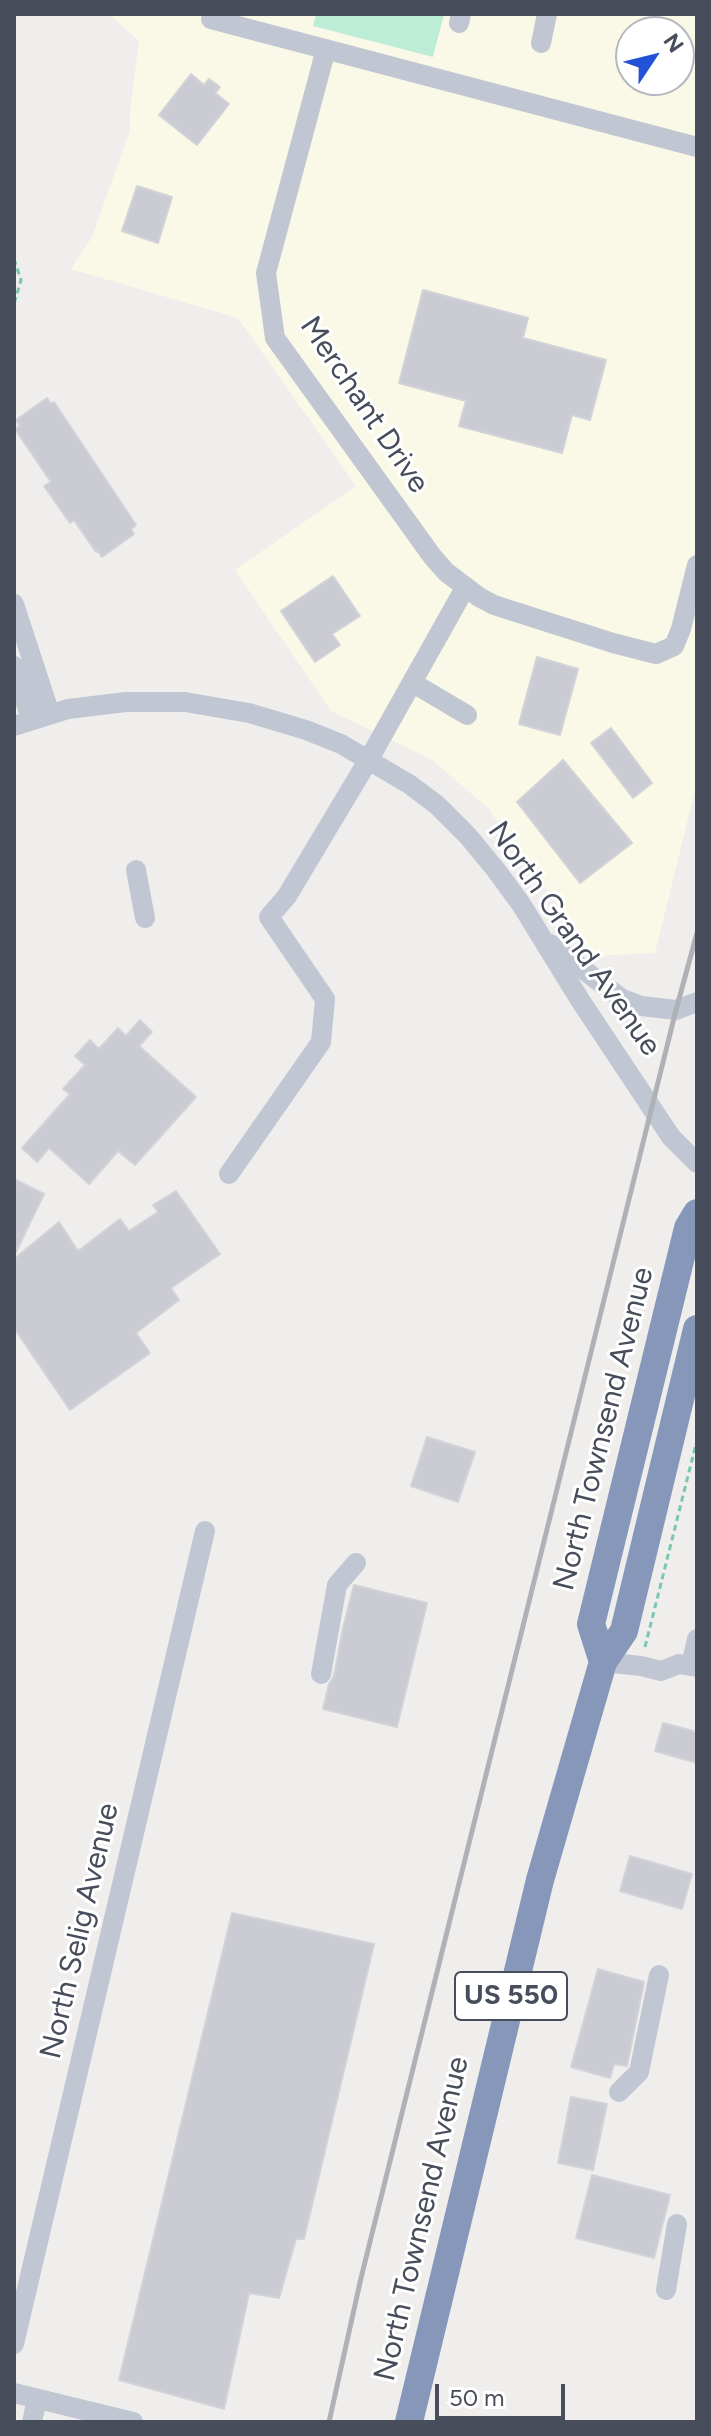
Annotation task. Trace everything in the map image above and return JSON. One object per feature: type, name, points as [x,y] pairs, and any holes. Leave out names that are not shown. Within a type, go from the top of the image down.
[{"type":"highway","name":"North Townsend Avenue","points":[[603,1662],[591,1624],[688,1228],[697,1213]]},
{"type":"highway","name":"North Townsend Avenue","points":[[409,2422],[540,1880],[603,1662],[624,1631],[697,1329]]},
{"type":"highway","points":[[658,1492],[678,1469],[697,1385]]},
{"type":"street","points":[[541,43],[547,14]]},
{"type":"street","points":[[211,19],[697,147]]},
{"type":"street","name":"Merchant Drive","points":[[326,49],[266,273],[275,338],[432,556],[465,588],[494,605],[656,654],[674,646],[697,565]]},
{"type":"street","points":[[229,1174],[321,1042],[325,999],[269,917],[287,896],[369,759],[465,588]]},
{"type":"street","points":[[14,604],[32,720]]},
{"type":"street","points":[[14,666],[32,720]]},
{"type":"street","points":[[413,683],[467,715]]},
{"type":"street","name":"North Grand Avenue","points":[[32,720],[68,709],[126,702],[185,702],[249,713],[306,730],[369,759],[437,805],[468,836],[521,904],[671,1137],[697,1163]]},
{"type":"street","points":[[136,870],[145,918]]},
{"type":"street","points":[[544,939],[622,999],[641,1006],[676,1010],[697,1002]]},
{"type":"street","name":"North Selig Avenue","points":[[14,2344],[205,1531]]},
{"type":"street","points":[[321,1674],[337,1585],[356,1563]]},
{"type":"street","points":[[603,1662],[661,1671],[679,1664],[694,1666],[697,1639]]},
{"type":"street","points":[[619,2092],[639,2072],[659,1975]]},
{"type":"street","points":[[666,2290],[677,2224]]},
{"type":"street","points":[[14,2393],[133,2422]]},
{"type":"street","points":[[32,2422],[37,2399]]},
{"type":"path","points":[[14,259],[21,280],[14,304]]},
{"type":"path","points":[[641,1666],[697,1440]]},
{"type":"shaded area","points":[[109,14],[697,14],[697,782],[655,953],[594,956],[488,808],[431,759],[331,711],[235,570],[356,486],[238,318],[71,269],[92,237],[130,131],[139,41]]},
{"type":"green space","points":[[316,14],[444,14],[433,57],[313,26]]},
{"type":"building","points":[[191,74],[204,85],[209,79],[220,87],[215,93],[229,104],[197,145],[159,115]]},
{"type":"building","points":[[137,186],[172,197],[158,243],[122,231]]},
{"type":"building","points":[[423,290],[528,318],[523,338],[606,360],[590,420],[572,415],[562,453],[459,426],[466,401],[399,383]]},
{"type":"building","points":[[47,398],[51,404],[54,402],[136,525],[131,529],[134,534],[102,557],[74,520],[70,523],[44,486],[51,482],[15,429],[20,426],[16,420]]},
{"type":"building","points":[[333,576],[360,616],[332,634],[340,645],[315,662],[281,611]]},
{"type":"building","points":[[537,657],[578,669],[560,735],[519,724]]},
{"type":"building","points":[[611,728],[652,783],[633,798],[591,743]]},
{"type":"building","points":[[563,760],[632,843],[580,883],[517,802]]},
{"type":"building","points":[[140,1020],[152,1032],[139,1046],[196,1097],[135,1165],[118,1151],[89,1184],[49,1148],[37,1162],[22,1148],[70,1094],[63,1089],[85,1065],[75,1056],[90,1040],[99,1049],[118,1028],[126,1036]]},
{"type":"building","points":[[14,1179],[44,1194],[14,1256]]},
{"type":"building","points":[[176,1191],[220,1254],[171,1288],[179,1300],[136,1333],[150,1353],[70,1410],[14,1328],[14,1259],[59,1222],[78,1251],[120,1219],[129,1231],[158,1212],[153,1205]]},
{"type":"building","points":[[427,1437],[475,1452],[458,1502],[411,1486]]},
{"type":"building","points":[[354,1585],[427,1603],[397,1727],[323,1709],[334,1676]]},
{"type":"building","points":[[663,1723],[697,1732],[697,1763],[655,1751]]},
{"type":"building","points":[[630,1856],[692,1874],[682,1909],[620,1891]]},
{"type":"building","points":[[232,1913],[374,1944],[304,2239],[296,2239],[279,2298],[249,2293],[224,2409],[119,2380]]},
{"type":"building","points":[[598,1969],[644,1982],[627,2066],[614,2064],[610,2078],[571,2067]]},
{"type":"building","points":[[571,2097],[607,2104],[593,2170],[558,2163]]},
{"type":"building","points":[[592,2175],[670,2195],[654,2258],[576,2238]]},
{"type":"railway","points":[[329,2422],[361,2278],[697,933]]}]
